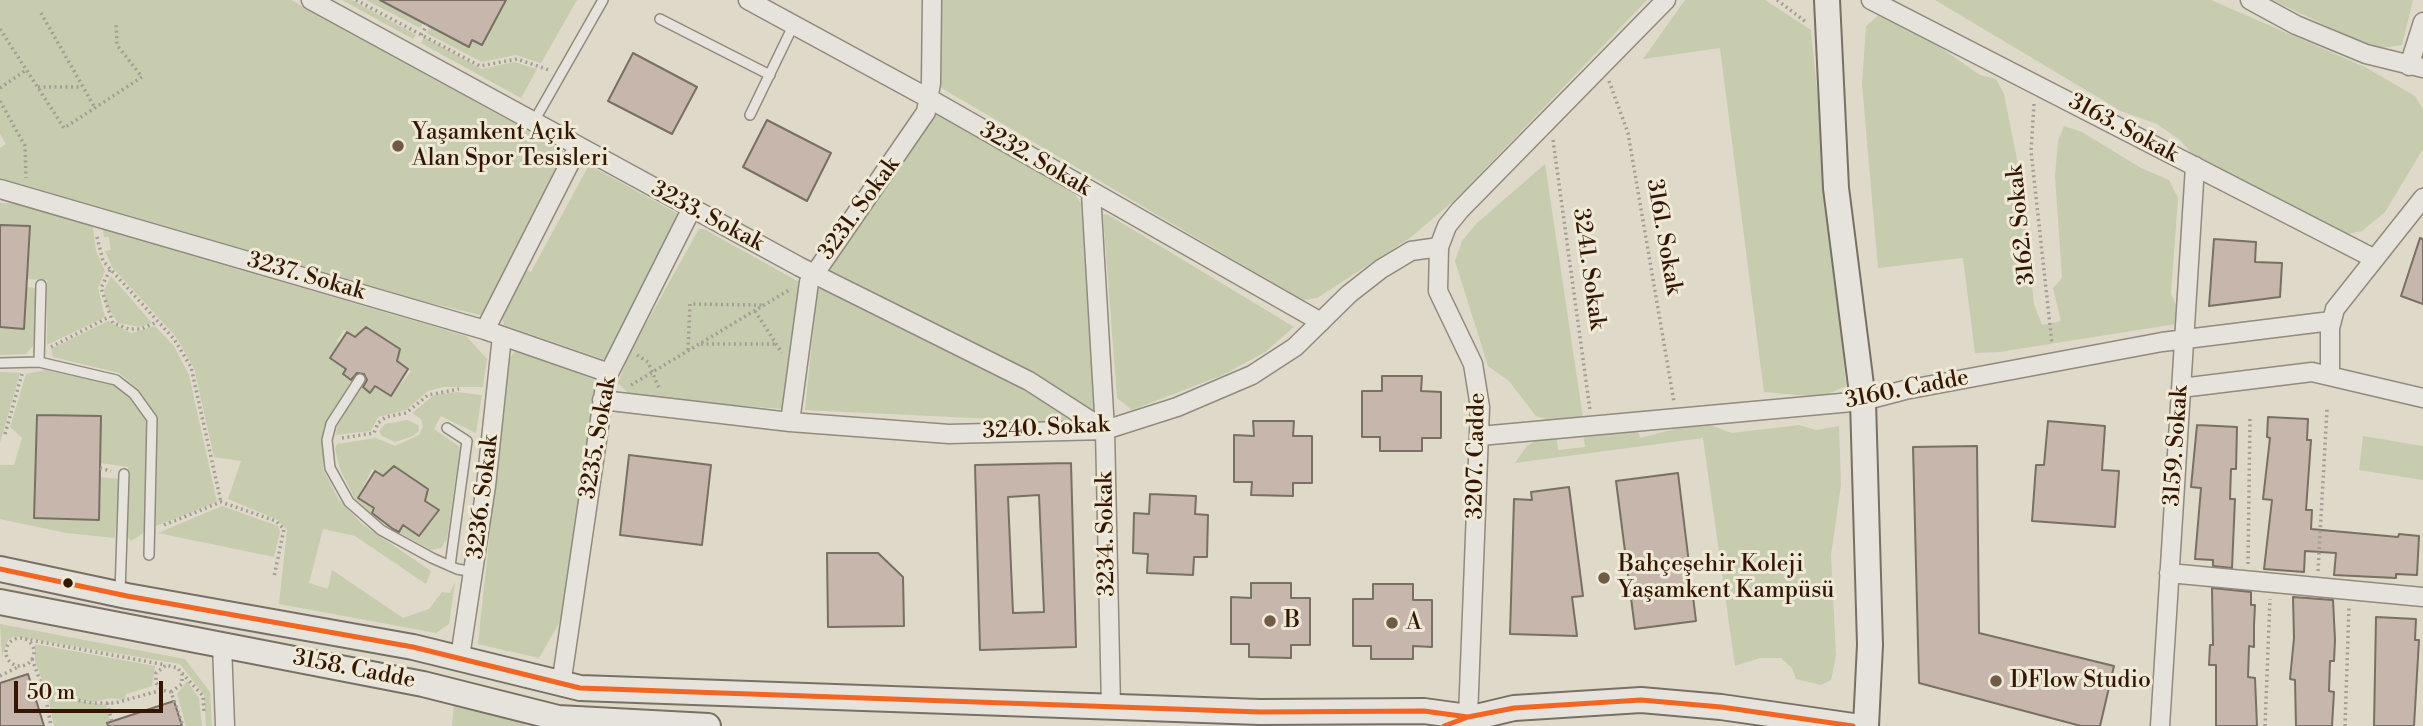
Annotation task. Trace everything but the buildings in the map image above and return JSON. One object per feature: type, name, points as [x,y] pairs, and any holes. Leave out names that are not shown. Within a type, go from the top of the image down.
[{"type":"street","name":"3233. Sokak","points":[[311,0],[812,275],[1029,381],[1105,430]]},
{"type":"street","name":"3232. Sokak","points":[[748,0],[930,99],[1321,322]]},
{"type":"street","name":"3231. Sokak","points":[[790,422],[812,275],[914,132],[930,99],[932,0]]},
{"type":"street","name":"3207. Cadde","points":[[1467,722],[1479,393],[1474,363],[1438,291],[1439,247],[1452,218],[1665,0]]},
{"type":"street","points":[[1826,0],[1836,188],[1863,401],[1870,645],[1866,726]]},
{"type":"street","name":"3163. Sokak","points":[[1871,0],[2375,259]]},
{"type":"street","points":[[2250,0],[2304,29],[2366,54],[2416,67],[2423,22]]},
{"type":"street","points":[[485,330],[578,148]]},
{"type":"street","name":"3159. Sokak","points":[[2160,726],[2195,166]]},
{"type":"street","name":"3237. Sokak","points":[[0,189],[485,330],[609,373]]},
{"type":"street","name":"3234. Sokak","points":[[1091,192],[1105,430],[1106,717]]},
{"type":"street","points":[[2330,374],[2331,321],[2338,304],[2375,259],[2417,219],[2423,198]]},
{"type":"street","name":"3235. Sokak","points":[[561,685],[609,373],[692,208]]},
{"type":"street","name":"3240. Sokak","points":[[603,400],[790,422],[949,434],[1105,430],[1177,407],[1252,375],[1288,353],[1364,281],[1410,251],[1439,247]]},
{"type":"street","name":"3160. Cadde","points":[[1479,436],[1863,401],[2054,362],[2184,340],[2331,321]]},
{"type":"street","name":"3236. Sokak","points":[[460,657],[474,572],[502,336]]},
{"type":"street","points":[[2181,388],[2296,372],[2330,374],[2423,398]]},
{"type":"street","name":"3158. Cadde","points":[[0,569],[460,657],[561,685],[1106,717],[1424,711],[1467,722]]},
{"type":"street","points":[[2169,573],[2423,597]]},
{"type":"street","name":"3158. Cadde","points":[[0,601],[423,684],[558,722],[708,726]]},
{"type":"street","points":[[222,644],[225,726]]},
{"type":"street","points":[[558,722],[561,685]]},
{"type":"street","name":"3158. Cadde","points":[[1444,726],[1563,703],[1641,700],[1721,707],[1853,726]]},
{"type":"lane","points":[[533,123],[603,0]]},
{"type":"lane","points":[[660,19],[770,75]]},
{"type":"lane","points":[[750,115],[794,24]]},
{"type":"lane","points":[[39,357],[41,285]]},
{"type":"lane","points":[[0,363],[26,362],[39,357],[116,380],[127,386],[152,419],[149,555]]},
{"type":"lane","points":[[360,379],[331,424],[327,440],[330,468],[349,502],[381,530],[450,566],[474,572]]},
{"type":"lane","points":[[447,428],[467,441],[450,566]]},
{"type":"lane","points":[[120,592],[124,474]]},
{"type":"path","points":[[356,0],[480,66],[517,59],[560,75]]},
{"type":"path","points":[[1777,0],[1828,43]]},
{"type":"path","points":[[41,13],[81,88],[95,108]]},
{"type":"path","points":[[0,29],[64,128],[142,77],[117,45],[116,23]]},
{"type":"path","name":"3161. Sokak","points":[[1598,69],[1612,86],[1628,133],[1677,418]]},
{"type":"path","points":[[0,88],[26,70]]},
{"type":"path","points":[[37,87],[81,88]]},
{"type":"path","name":"3162. Sokak","points":[[2042,87],[2034,104],[2031,152],[2054,362]]},
{"type":"path","points":[[0,101],[25,146],[27,170],[20,194]]},
{"type":"path","name":"3241. Sokak","points":[[1550,118],[1592,426]]},
{"type":"path","points":[[100,216],[97,240],[103,261],[174,339],[191,368],[221,502]]},
{"type":"path","points":[[110,270],[101,288],[109,317],[129,329],[149,327],[157,322]]},
{"type":"path","points":[[603,400],[812,275]]},
{"type":"path","points":[[688,350],[690,304],[764,305]]},
{"type":"path","points":[[755,311],[796,376]]},
{"type":"path","points":[[39,357],[109,317]]},
{"type":"path","points":[[698,344],[776,344]]},
{"type":"path","points":[[618,354],[639,356],[653,371],[659,384],[658,407]]},
{"type":"path","points":[[5,434],[26,362]]},
{"type":"path","points":[[327,440],[374,432],[378,423],[386,417],[406,413],[428,395],[459,389]]},
{"type":"path","points":[[2317,587],[2327,409]]},
{"type":"path","points":[[2248,580],[2250,416]]},
{"type":"path","points":[[149,531],[221,502],[275,521],[284,529],[274,577]]},
{"type":"path","points":[[2265,726],[2271,583]]},
{"type":"path","points":[[2344,726],[2350,590]]},
{"type":"path","points":[[9,661],[6,652],[9,643],[16,639],[25,639],[174,665],[203,696],[204,716]]},
{"type":"path","points":[[25,639],[33,649],[32,659],[46,694],[51,726]]},
{"type":"path","points":[[0,657],[23,665]]},
{"type":"path","points":[[0,676],[32,659]]},
{"type":"path","points":[[162,690],[155,678],[159,669],[166,665]]},
{"type":"path","points":[[171,692],[181,684],[181,671]]},
{"type":"path","points":[[46,694],[107,703],[162,690],[171,692]]},
{"type":"path","points":[[171,692],[183,726]]},
{"type":"path","points":[[107,703],[113,726]]},
{"type":"green space","points":[[0,0],[291,0],[568,153],[484,316],[369,288],[0,182],[0,148],[6,144],[0,134]]},
{"type":"green space","points":[[342,0],[352,0],[416,35],[413,39]]},
{"type":"green space","points":[[366,0],[383,0],[423,23],[420,28]]},
{"type":"green space","points":[[503,0],[577,0],[541,63],[516,55],[482,62],[426,33],[430,27],[469,47],[472,40],[482,45],[505,2]]},
{"type":"green space","points":[[939,0],[1647,0],[1458,197],[1410,238],[1317,298],[1302,300],[940,87]]},
{"type":"green space","points":[[1685,0],[1765,0],[1811,30],[1846,386],[1821,397],[1764,392],[1720,48],[1643,59]]},
{"type":"green space","points":[[1935,0],[2211,0],[2365,67],[2415,96],[2423,109],[2423,149],[2385,212],[2362,231],[2348,234],[2207,170],[2180,140],[2157,124],[2121,111]]},
{"type":"green space","points":[[2272,0],[2413,0],[2402,45],[2382,48],[2363,43]]},
{"type":"green space","points":[[1880,14],[1901,20],[1980,75],[1996,79],[2004,94],[2018,164],[2034,304],[2042,325],[2061,321],[2053,288],[2062,278],[2055,176],[2058,141],[2064,126],[2082,132],[2141,168],[2169,180],[2178,198],[2171,294],[2177,307],[2176,324],[1999,352],[1975,353],[1963,258],[1878,268],[1862,84],[1866,26]]},
{"type":"green space","points":[[424,37],[482,69],[514,62],[537,69],[521,98],[421,43]]},
{"type":"green space","points":[[936,113],[1075,194],[1081,204],[1097,416],[1080,423],[805,410],[817,292],[823,286],[826,266]]},
{"type":"green space","points":[[1545,164],[1583,418],[1546,419],[1536,416],[1509,381],[1488,366],[1455,261],[1462,241],[1476,224]]},
{"type":"green space","name":"Yaşamkent Açık Alan Spor Tesisleri","points":[[589,165],[682,216],[606,360],[504,325],[502,317],[526,270],[531,272]]},
{"type":"green space","points":[[0,203],[27,204],[93,227],[96,251],[105,271],[98,288],[105,317],[47,345],[47,280],[27,279],[30,227],[0,225]]},
{"type":"green space","points":[[1107,214],[1294,327],[1265,352],[1223,375],[1132,410],[1117,398],[1103,215]]},
{"type":"green space","points":[[699,229],[704,229],[799,282],[783,409],[655,399],[628,393],[618,383],[629,354]]},
{"type":"green space","points":[[103,230],[466,336],[487,359],[483,387],[443,387],[428,391],[406,410],[378,417],[371,431],[336,435],[337,426],[361,386],[370,392],[375,386],[391,396],[411,371],[397,361],[400,349],[367,327],[355,337],[344,330],[337,341],[346,369],[342,375],[351,381],[323,429],[323,469],[339,500],[362,524],[431,571],[426,584],[355,536],[323,529],[309,583],[328,589],[332,570],[403,618],[429,609],[442,592],[450,593],[455,582],[449,624],[436,633],[279,604],[287,530],[278,520],[228,499],[241,461],[214,457],[194,368],[176,337],[112,267],[105,251],[111,250],[109,237],[104,237]]},
{"type":"green space","points":[[111,276],[152,323],[140,327],[118,323],[106,305],[104,290]]},
{"type":"green space","points":[[26,287],[36,288],[33,346],[26,354],[0,355],[0,327],[24,328]]},
{"type":"green space","points":[[108,321],[131,333],[155,326],[174,346],[189,375],[217,502],[156,526],[157,418],[138,389],[119,373],[53,357],[51,349]]},
{"type":"green space","points":[[523,350],[597,381],[565,613],[539,658],[478,644],[508,361],[515,351]]},
{"type":"green space","points":[[46,370],[124,387],[146,420],[145,532],[131,541],[126,535],[128,467],[100,463],[101,416],[37,415],[35,518],[98,520],[100,477],[119,479],[115,538],[66,533],[0,519],[0,465],[14,465],[22,438],[10,427],[26,374]]},
{"type":"green space","points":[[0,372],[20,373],[0,443]]},
{"type":"green space","points":[[456,392],[482,395],[476,433],[441,416],[434,429],[460,447],[447,539],[441,548],[431,550],[398,532],[403,525],[419,536],[428,521],[431,523],[439,511],[425,501],[428,488],[395,467],[383,476],[372,469],[358,497],[374,508],[370,515],[356,501],[340,469],[335,449],[337,444],[376,438],[395,446],[419,435],[423,427],[421,419],[412,413],[434,395]]},
{"type":"green space","points":[[407,420],[418,425],[419,431],[413,436],[395,442],[382,436],[379,431],[385,424]]},
{"type":"green space","points":[[1702,422],[1732,433],[1799,425],[1816,430],[1839,426],[1841,485],[1831,555],[1836,656],[1831,680],[1821,685],[1796,679],[1792,668],[1781,658],[1760,658],[1735,666],[1703,438],[1515,463],[1527,446],[1543,436],[1556,434],[1558,450],[1585,447],[1583,432],[1637,427],[1640,438]]},
{"type":"green space","points":[[2363,436],[2423,446],[2423,480],[2359,470]]},
{"type":"green space","points":[[222,506],[278,526],[280,532],[274,557],[158,533]]},
{"type":"green space","points":[[0,624],[185,659],[210,692],[212,726],[206,726],[204,695],[180,664],[14,636],[8,640],[2,656]]},
{"type":"green space","points":[[35,644],[155,666],[152,686],[126,694],[125,700],[112,698],[92,702],[47,693],[35,661]]},
{"type":"green space","points":[[187,681],[199,698],[202,726],[186,726],[177,694]]},
{"type":"green space","points":[[48,696],[106,705],[111,726],[54,726]]},
{"type":"green space","points":[[454,702],[525,724],[526,726],[452,726]]},
{"type":"transit line","points":[[0,569],[127,596],[413,647],[580,688],[1260,712],[1424,711],[1468,717]]},
{"type":"transit line","points":[[1444,726],[1468,717],[1514,708],[1641,700],[1721,707],[1853,726]]},
{"type":"place","name":"Yaşamkent Açık Alan Spor Tesisleri","points":[[398,146]]},
{"type":"place","name":"Bahçeşehir Koleji Yaşamkent Kampüsü","points":[[1604,578]]},
{"type":"place","name":"B","points":[[1270,621]]},
{"type":"place","name":"A","points":[[1392,623]]},
{"type":"place","name":"DFlow Studio","points":[[1996,681]]}]
